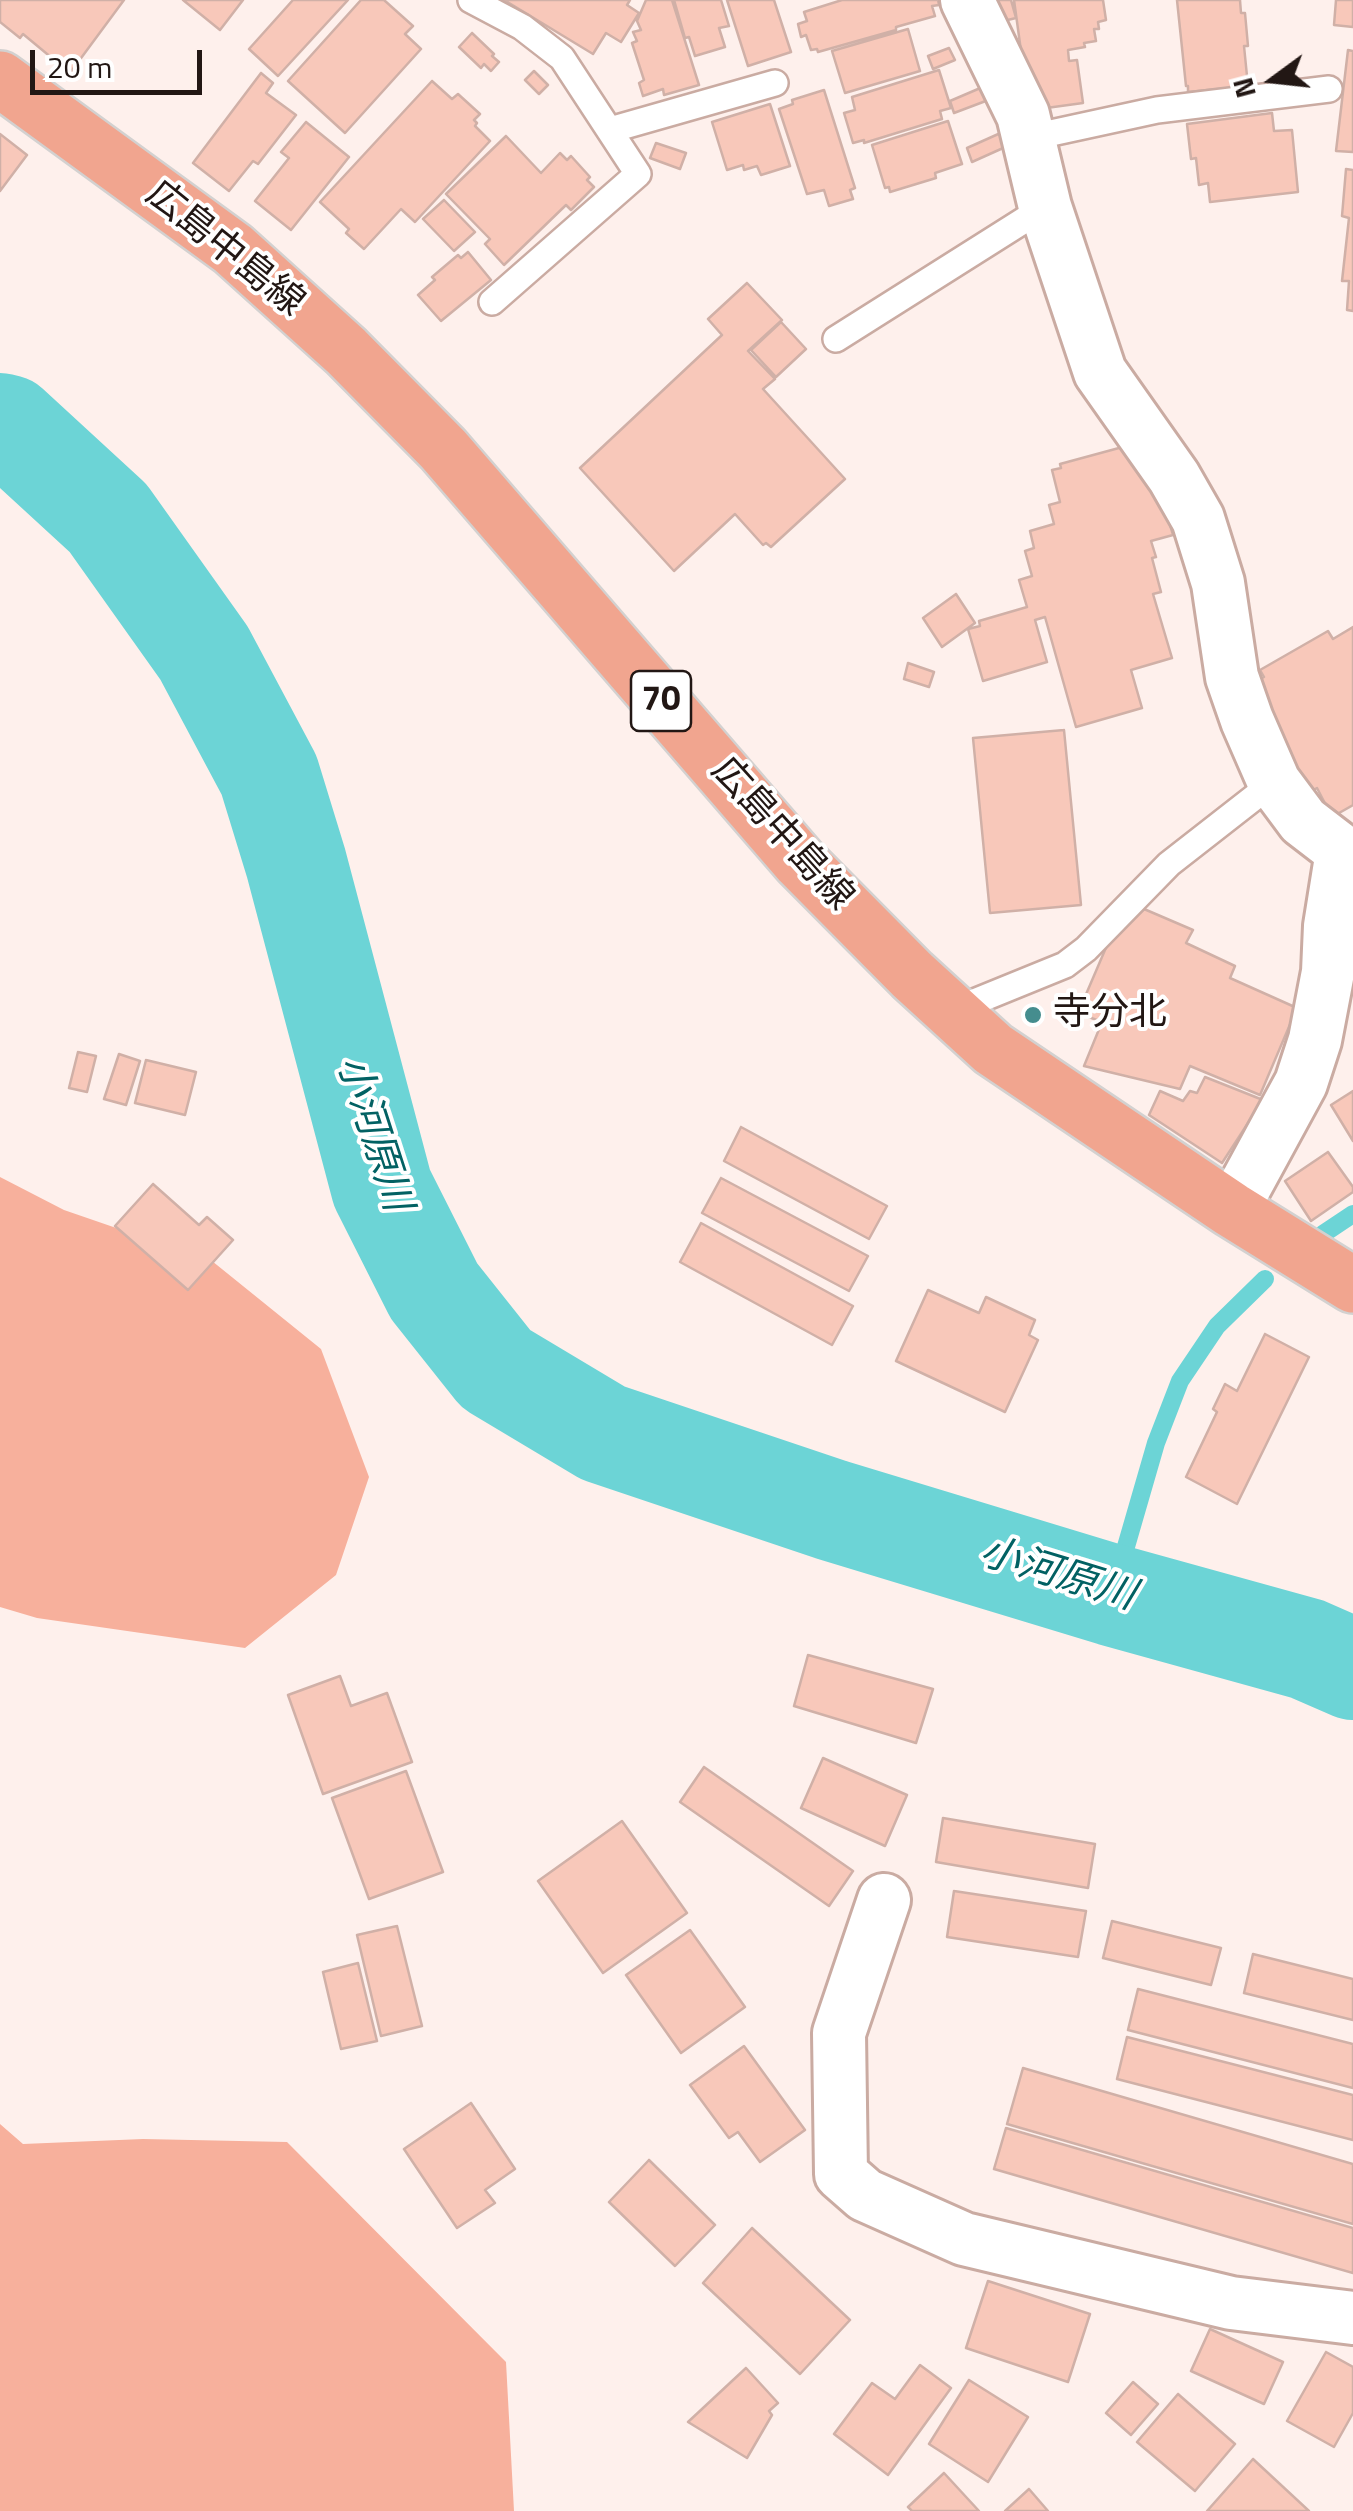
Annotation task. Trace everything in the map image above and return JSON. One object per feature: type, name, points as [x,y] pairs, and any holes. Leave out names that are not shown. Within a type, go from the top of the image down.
[{"type":"main road","name":"広島中島線","points":[[0,79],[233,250],[346,351],[443,449],[800,862],[993,1049],[1232,1210],[1353,1285]]},
{"type":"street","points":[[967,0],[1023,116],[1045,206],[1100,372],[1174,477],[1198,520],[1218,583],[1232,677],[1274,782],[1302,821],[1348,848],[1330,926],[1328,972],[1315,1040],[1301,1083],[1232,1210]]},
{"type":"street","points":[[884,1900],[839,2034],[841,2174],[865,2195],[964,2240],[1231,2303],[1353,2318]]},
{"type":"lane","points":[[471,0],[522,27],[562,58],[638,174],[492,302]]},
{"type":"lane","points":[[610,130],[775,83]]},
{"type":"lane","points":[[1028,138],[1158,110],[1330,89]]},
{"type":"lane","points":[[836,339],[1045,206]]},
{"type":"lane","points":[[952,1011],[1065,964],[1086,949],[1169,864],[1274,782]]},
{"type":"shaded area","points":[[0,1177],[64,1210],[212,1261],[321,1349],[369,1477],[336,1575],[245,1648],[37,1618],[0,1607]]},
{"type":"shaded area","points":[[0,2124],[23,2144],[143,2139],[287,2142],[506,2362],[514,2511],[0,2511]]},
{"type":"building","points":[[0,0],[124,0],[70,73],[23,34],[20,38],[0,22]]},
{"type":"building","points":[[183,0],[243,0],[220,30]]},
{"type":"building","points":[[293,0],[348,0],[278,76],[249,49]]},
{"type":"building","points":[[361,0],[384,0],[413,26],[405,34],[421,49],[345,133],[288,81]]},
{"type":"building","points":[[504,0],[630,0],[627,5],[639,13],[621,42],[606,33],[593,54]]},
{"type":"building","points":[[646,0],[672,0],[699,85],[664,95],[663,89],[643,96],[639,83],[644,80],[632,43],[637,41],[633,32],[641,30],[637,21]]},
{"type":"building","points":[[674,0],[721,0],[729,26],[719,28],[725,47],[695,56],[689,37],[685,38]]},
{"type":"building","points":[[727,0],[774,0],[791,52],[748,66]]},
{"type":"building","points":[[842,0],[938,0],[939,5],[932,6],[935,16],[896,30],[818,52],[811,50],[806,35],[801,37],[798,24],[807,21],[804,12]]},
{"type":"building","points":[[990,0],[1011,0],[1016,18],[995,23]]},
{"type":"building","points":[[1014,0],[1103,0],[1106,20],[1098,22],[1099,29],[1094,29],[1096,41],[1068,50],[1069,61],[1077,60],[1083,103],[1039,109],[1025,80]]},
{"type":"building","points":[[1177,0],[1240,0],[1241,13],[1245,13],[1248,86],[1188,92]]},
{"type":"building","points":[[1336,0],[1353,0],[1353,27],[1334,25]]},
{"type":"building","points":[[908,29],[920,71],[845,93],[832,51]]},
{"type":"building","points":[[472,33],[499,62],[491,71],[484,64],[481,68],[459,47]]},
{"type":"building","points":[[949,48],[955,60],[933,69],[928,56]]},
{"type":"building","points":[[1348,50],[1353,51],[1353,152],[1336,151]]},
{"type":"building","points":[[939,70],[951,108],[940,111],[942,119],[853,143],[844,113],[855,110],[852,97]]},
{"type":"building","points":[[534,71],[548,85],[539,94],[525,80]]},
{"type":"building","points":[[261,73],[273,83],[266,93],[296,115],[258,164],[253,161],[229,191],[193,163]]},
{"type":"building","points":[[432,81],[452,99],[458,94],[480,114],[474,120],[475,126],[490,141],[415,222],[401,209],[364,249],[320,202]]},
{"type":"building","points":[[985,86],[991,99],[954,113],[950,101]]},
{"type":"building","points":[[824,90],[855,188],[850,190],[853,199],[829,206],[824,190],[807,194],[779,109],[793,104],[792,100]]},
{"type":"building","points":[[770,104],[790,166],[761,175],[757,166],[727,170],[712,122]]},
{"type":"building","points":[[1272,113],[1274,131],[1292,130],[1298,192],[1210,202],[1208,183],[1199,185],[1196,158],[1191,159],[1187,124]]},
{"type":"building","points":[[948,121],[962,164],[935,173],[936,178],[890,192],[889,187],[885,188],[872,145]]},
{"type":"building","points":[[306,122],[349,157],[291,230],[255,201],[289,158],[281,152]]},
{"type":"building","points":[[1005,131],[1012,144],[972,162],[967,148]]},
{"type":"building","points":[[0,134],[27,155],[0,191]]},
{"type":"building","points":[[506,136],[541,173],[560,153],[567,160],[571,156],[594,187],[571,210],[566,205],[504,265],[485,244],[490,239],[446,194]]},
{"type":"building","points":[[656,143],[686,153],[680,169],[650,158]]},
{"type":"building","points":[[1346,169],[1353,170],[1353,311],[1347,310],[1349,281],[1342,281],[1349,218],[1342,216]]},
{"type":"building","points":[[444,200],[475,232],[454,251],[423,219]]},
{"type":"building","points":[[468,252],[491,280],[441,321],[418,295],[435,280],[432,277],[458,255],[461,258]]},
{"type":"building","points":[[747,283],[782,320],[748,351],[775,379],[763,389],[845,479],[771,547],[763,545],[735,514],[674,571],[580,468],[722,335],[708,319]]},
{"type":"building","points":[[781,322],[806,349],[776,377],[751,350]]},
{"type":"building","points":[[1130,445],[1151,461],[1173,535],[1151,541],[1161,592],[1153,594],[1172,658],[1131,670],[1142,708],[1076,727],[1045,617],[1035,620],[1047,662],[983,681],[968,629],[980,626],[979,621],[1027,607],[1019,580],[1032,576],[1025,551],[1034,548],[1030,531],[1054,524],[1049,505],[1060,502],[1052,470],[1061,468],[1060,464]]},
{"type":"building","points":[[956,594],[975,623],[942,647],[923,618]]},
{"type":"building","points":[[1353,627],[1353,805],[1332,817],[1317,788],[1301,797],[1251,684],[1264,677],[1260,670],[1328,631],[1333,639]]},
{"type":"building","points":[[908,663],[934,672],[929,687],[904,679]]},
{"type":"building","points":[[1064,730],[1081,905],[990,913],[973,738]]},
{"type":"building","points":[[1144,909],[1193,930],[1186,943],[1235,966],[1230,978],[1297,1008],[1260,1095],[1190,1066],[1180,1089],[1084,1066],[1102,1022],[1078,1013],[1108,943]]},
{"type":"building","points":[[78,1052],[96,1056],[87,1092],[69,1088]]},
{"type":"building","points":[[119,1054],[140,1061],[126,1105],[104,1099]]},
{"type":"building","points":[[146,1060],[196,1072],[185,1115],[135,1103]]},
{"type":"building","points":[[1205,1077],[1263,1100],[1222,1163],[1149,1115],[1160,1091],[1183,1101],[1190,1091],[1197,1093]]},
{"type":"building","points":[[1353,1091],[1353,1141],[1331,1105]]},
{"type":"building","points":[[741,1127],[887,1206],[869,1239],[724,1161]]},
{"type":"building","points":[[1328,1152],[1353,1192],[1311,1221],[1285,1181]]},
{"type":"building","points":[[721,1178],[868,1256],[849,1291],[702,1213]]},
{"type":"building","points":[[153,1184],[199,1225],[207,1217],[233,1240],[188,1290],[115,1226]]},
{"type":"building","points":[[701,1223],[853,1306],[832,1345],[680,1262]]},
{"type":"building","points":[[928,1290],[979,1313],[986,1297],[1035,1320],[1029,1335],[1038,1340],[1005,1412],[896,1361]]},
{"type":"building","points":[[1265,1334],[1309,1357],[1237,1504],[1186,1477],[1217,1412],[1213,1409],[1225,1384],[1237,1391]]},
{"type":"building","points":[[808,1655],[933,1689],[916,1743],[794,1706]]},
{"type":"building","points":[[340,1676],[351,1706],[387,1693],[412,1762],[323,1794],[288,1695]]},
{"type":"building","points":[[823,1758],[907,1795],[885,1846],[801,1808]]},
{"type":"building","points":[[704,1767],[853,1871],[829,1906],[680,1802]]},
{"type":"building","points":[[406,1771],[443,1872],[369,1899],[332,1798]]},
{"type":"building","points":[[943,1818],[1095,1844],[1088,1888],[936,1862]]},
{"type":"building","points":[[622,1821],[687,1913],[603,1973],[538,1881]]},
{"type":"building","points":[[954,1891],[1086,1911],[1078,1957],[947,1937]]},
{"type":"building","points":[[1112,1921],[1221,1948],[1211,1985],[1103,1958]]},
{"type":"building","points":[[397,1926],[422,2026],[381,2036],[357,1935]]},
{"type":"building","points":[[690,1930],[745,2007],[681,2053],[626,1975]]},
{"type":"building","points":[[1253,1954],[1353,1979],[1353,2020],[1244,1993]]},
{"type":"building","points":[[358,1963],[377,2041],[341,2049],[323,1972]]},
{"type":"building","points":[[1138,1989],[1353,2044],[1353,2088],[1128,2030]]},
{"type":"building","points":[[1127,2037],[1353,2095],[1353,2140],[1117,2079]]},
{"type":"building","points":[[744,2046],[805,2130],[760,2162],[738,2132],[729,2138],[690,2085]]},
{"type":"building","points":[[1023,2068],[1353,2164],[1353,2224],[1007,2124]]},
{"type":"building","points":[[471,2103],[515,2169],[485,2190],[495,2203],[457,2228],[404,2149]]},
{"type":"building","points":[[1006,2128],[1353,2228],[1353,2273],[994,2169]]},
{"type":"building","points":[[649,2160],[715,2225],[675,2266],[609,2202]]},
{"type":"building","points":[[752,2228],[850,2320],[800,2374],[703,2283]]},
{"type":"building","points":[[988,2281],[1090,2314],[1068,2382],[966,2348]]},
{"type":"building","points":[[1210,2329],[1283,2362],[1264,2404],[1191,2371]]},
{"type":"building","points":[[1326,2352],[1353,2367],[1353,2413],[1334,2447],[1287,2421]]},
{"type":"building","points":[[920,2365],[951,2388],[888,2475],[834,2434],[872,2383],[895,2399]]},
{"type":"building","points":[[746,2368],[778,2403],[769,2411],[772,2415],[747,2458],[688,2422]]},
{"type":"building","points":[[969,2380],[1028,2417],[988,2482],[929,2444]]},
{"type":"building","points":[[1133,2382],[1158,2404],[1131,2435],[1106,2413]]},
{"type":"building","points":[[1178,2394],[1235,2444],[1195,2491],[1137,2442]]},
{"type":"building","points":[[1253,2459],[1309,2511],[1207,2511]]},
{"type":"building","points":[[944,2473],[979,2511],[912,2511],[908,2507]]},
{"type":"building","points":[[1029,2489],[1048,2511],[1005,2511]]},
{"type":"waterway","name":"小河原川","points":[[0,424],[8,426],[108,518],[204,653],[269,775],[382,1188],[434,1291],[496,1369],[603,1433],[832,1510],[1307,1649],[1353,1669]]},
{"type":"waterway","points":[[1323,1234],[1353,1214]]},
{"type":"waterway","points":[[1112,1595],[1156,1443],[1180,1381],[1217,1326],[1265,1279]]},
{"type":"place","name":"寺分北","points":[[1033,1015]]}]
